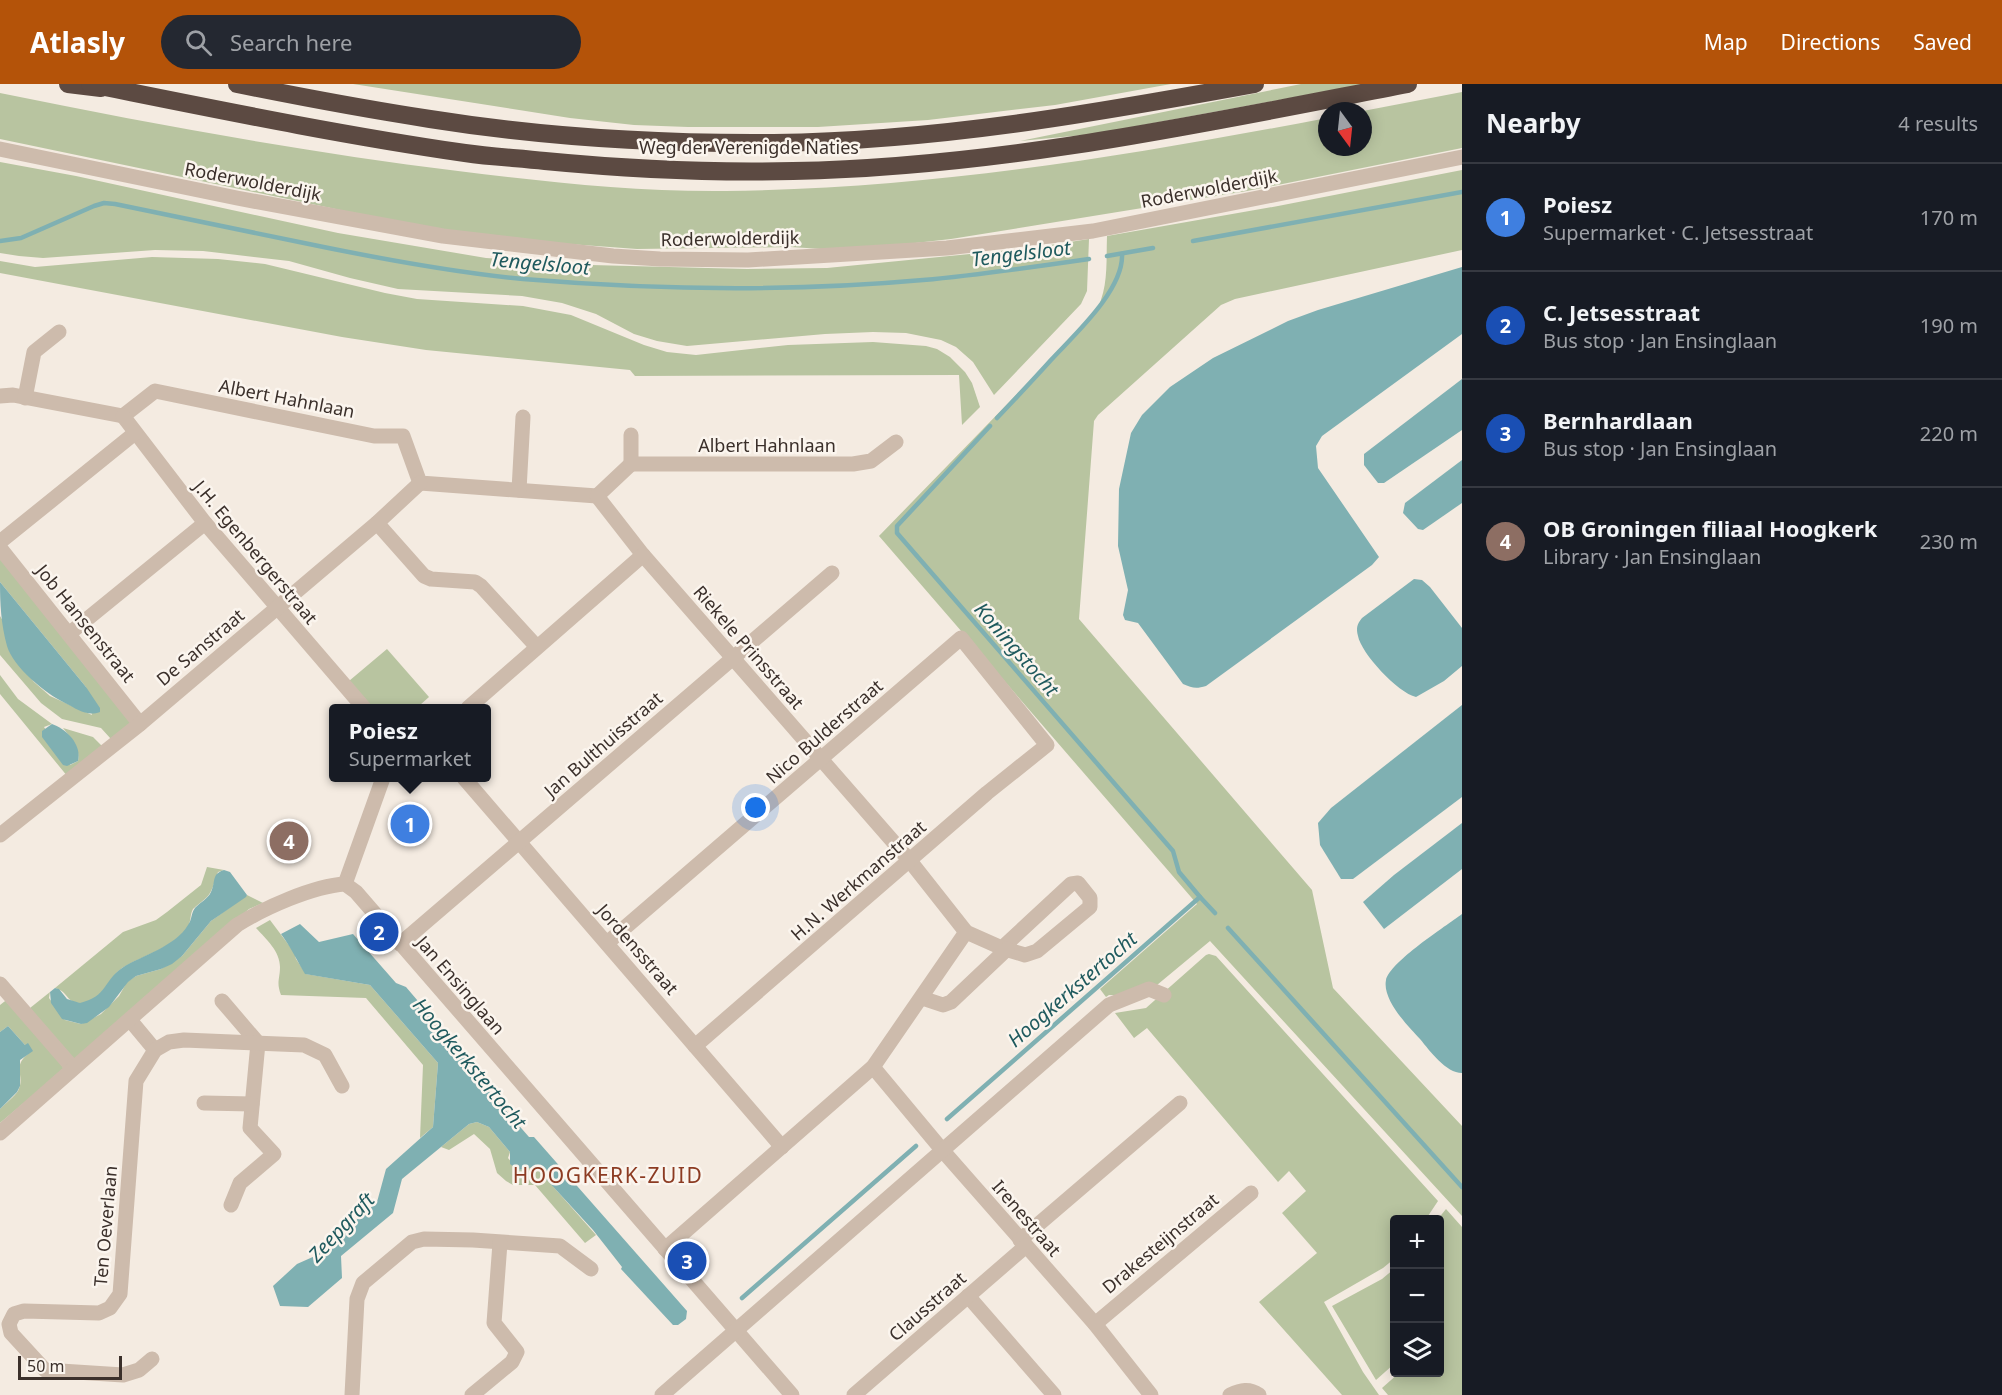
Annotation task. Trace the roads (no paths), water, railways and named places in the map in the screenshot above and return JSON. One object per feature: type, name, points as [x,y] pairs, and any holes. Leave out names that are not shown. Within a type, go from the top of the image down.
[{"type":"highway","points":[[68,84],[121,90]]},
{"type":"highway","name":"Weg der Verenigde Naties","points":[[90,84],[346,134],[469,154],[645,169],[737,172],[869,168],[1043,150],[1408,84]]},
{"type":"highway","name":"Weg der Verenigde Naties","points":[[237,84],[350,106],[496,128],[635,140],[775,143],[902,136],[992,127],[1076,116],[1255,84]]},
{"type":"street","name":"Roderwolderdijk","points":[[0,149],[237,198],[443,236],[613,256],[748,260],[947,248],[1093,231],[1462,157]]},
{"type":"street","points":[[25,398],[34,352],[59,332]]},
{"type":"street","name":"Albert Hahnlaan","points":[[123,416],[155,392],[374,436],[403,436],[420,483]]},
{"type":"street","points":[[0,396],[13,395],[123,416]]},
{"type":"street","name":"J.H. Egenbergerstraat","points":[[123,416],[205,523],[361,704]]},
{"type":"street","points":[[519,490],[523,417]]},
{"type":"street","points":[[0,542],[135,433]]},
{"type":"street","points":[[420,483],[597,496],[632,464],[631,435]]},
{"type":"street","name":"Albert Hahnlaan","points":[[632,464],[853,464],[871,461],[896,442]]},
{"type":"street","name":"De Sanstraat","points":[[0,835],[140,724],[377,523],[420,483]]},
{"type":"street","name":"Riekele Prinsstraat","points":[[597,496],[643,555],[910,861],[966,932]]},
{"type":"street","points":[[70,633],[205,523]]},
{"type":"street","points":[[377,523],[424,576],[431,579],[475,582],[482,585],[537,647]]},
{"type":"street","name":"Job Hansenstraat","points":[[0,548],[70,633],[140,724]]},
{"type":"street","points":[[473,704],[643,555]]},
{"type":"street","name":"Jan Bulthuisstraat","points":[[400,944],[832,573]]},
{"type":"street","name":"Nico Bulderstraat","points":[[607,943],[961,638],[1047,746]]},
{"type":"street","name":"H.N. Werkmanstraat","points":[[695,1046],[987,794],[1047,746]]},
{"type":"street","points":[[0,1133],[243,921],[294,898],[331,885],[345,884],[381,782]]},
{"type":"street","name":"Jordensstraat","points":[[468,782],[782,1147]]},
{"type":"street","points":[[665,1249],[873,1067],[966,932],[1004,949],[1025,955],[1037,951],[1090,907],[1090,898],[1078,883],[1071,885],[1004,949],[951,1002],[943,1005],[922,998]]},
{"type":"street","name":"Jan Ensinglaan","points":[[345,884],[356,892],[792,1395]]},
{"type":"street","points":[[0,984],[73,1068]]},
{"type":"street","points":[[662,1395],[1109,1005],[1149,989],[1164,995]]},
{"type":"street","points":[[222,1000],[258,1043],[250,1128],[274,1154],[240,1183],[231,1205]]},
{"type":"street","points":[[130,1020],[155,1050],[169,1042],[184,1040],[304,1046],[325,1055],[342,1086]]},
{"type":"street","name":"Ten Oeverlaan","points":[[152,1359],[139,1370],[123,1375],[45,1370],[11,1333],[9,1324],[14,1314],[24,1311],[99,1313],[110,1308],[120,1294],[136,1081],[155,1050]]},
{"type":"street","name":"Irenestraat","points":[[873,1067],[942,1151],[1095,1324],[1151,1395]]},
{"type":"street","points":[[204,1103],[252,1104]]},
{"type":"street","name":"Clausstraat","points":[[854,1395],[968,1296],[1023,1243],[1180,1103]]},
{"type":"street","name":"Drakesteijnstraat","points":[[1095,1324],[1251,1192]]},
{"type":"street","points":[[352,1395],[357,1299],[363,1283],[412,1242],[424,1239],[560,1246],[591,1269]]},
{"type":"street","points":[[472,1395],[512,1362],[517,1352],[494,1323],[500,1243]]},
{"type":"street","points":[[968,1296],[1054,1395]]},
{"type":"street","points":[[1230,1395],[1248,1389],[1259,1395]]},
{"type":"water","points":[[1462,267],[1462,334],[1322,436],[1316,446],[1318,468],[1379,557],[1372,565],[1206,686],[1194,688],[1183,684],[1138,623],[1125,620],[1123,615],[1128,590],[1118,546],[1119,489],[1131,433],[1142,415],[1170,387],[1213,358],[1288,321]]},
{"type":"water","points":[[1462,379],[1462,430],[1384,483],[1378,483],[1364,465],[1364,454]]},
{"type":"water","points":[[1462,460],[1462,503],[1423,530],[1418,529],[1403,513],[1405,503]]},
{"type":"water","points":[[1414,579],[1422,580],[1430,587],[1462,628],[1462,666],[1444,681],[1416,697],[1408,694],[1381,671],[1366,652],[1357,631],[1362,618]]},
{"type":"water","points":[[0,582],[86,687],[100,708],[100,712],[91,714],[82,712],[57,699],[31,679],[16,662],[10,654],[3,630]]},
{"type":"water","points":[[1462,705],[1462,797],[1353,879],[1341,879],[1320,845],[1318,823],[1331,808]]},
{"type":"water","points":[[52,724],[72,738],[78,749],[78,761],[67,766],[63,765],[42,737],[42,731]]},
{"type":"water","points":[[1462,823],[1462,869],[1384,929],[1363,902]]},
{"type":"water","points":[[224,870],[230,872],[247,895],[211,921],[182,956],[161,969],[136,976],[128,982],[109,1007],[87,1023],[81,1024],[62,1019],[51,1003],[50,992],[55,988],[59,989],[67,999],[80,1003],[96,996],[122,968],[167,945],[182,933],[195,908],[210,894],[215,876]]},
{"type":"water","points":[[1462,914],[1462,1073],[1444,1065],[1403,1020],[1388,996],[1386,980],[1390,972],[1408,954]]},
{"type":"water","points":[[300,924],[319,942],[353,934],[396,983],[406,987],[470,1062],[472,1072],[529,1137],[534,1137],[687,1311],[686,1319],[678,1325],[673,1325],[621,1269],[622,1267],[593,1230],[535,1167],[518,1170],[510,1164],[510,1152],[489,1127],[477,1122],[469,1124],[402,1179],[393,1213],[341,1256],[342,1278],[308,1307],[280,1306],[273,1286],[297,1264],[315,1256],[377,1202],[386,1169],[433,1127],[438,1063],[370,985],[305,974],[281,934]]},
{"type":"water","points":[[8,1026],[25,1045],[28,1043],[33,1051],[20,1060],[20,1086],[0,1109],[0,1032]]},
{"type":"waterway","name":"Tengelsloot","points":[[1193,241],[1462,192]]},
{"type":"waterway","name":"Tengelsloot","points":[[0,241],[21,238],[104,203],[413,264],[468,273],[573,283],[723,288],[873,284],[1006,271],[1089,259]]},
{"type":"waterway","name":"Tengelsloot","points":[[1107,256],[1153,248]]},
{"type":"waterway","name":"Koningstocht","points":[[997,418],[1096,311],[1115,282],[1122,254]]},
{"type":"waterway","name":"Koningstocht","points":[[990,426],[897,526],[897,533],[1173,851],[1179,872],[1200,897]]},
{"type":"waterway","name":"Hoogkerkstertocht","points":[[947,1119],[1200,897],[1215,913]]},
{"type":"waterway","name":"Hoogkerkstertocht","points":[[1228,928],[1462,1187]]},
{"type":"waterway","name":"Hoogkerkstertocht","points":[[742,1298],[916,1146]]},
{"type":"place","name":"Poiesz","points":[[410,824]]},
{"type":"place","name":"OB Groningen filiaal Hoogkerk","points":[[289,841]]},
{"type":"place","name":"C. Jetsesstraat","points":[[379,932]]},
{"type":"place","name":"Bernhardlaan","points":[[687,1261]]},
{"type":"district","name":"HOOGKERK-ZUID","points":[[608,1175]]},
{"type":"water label","name":"Zeepgraft","points":[[341,1227]]}]
